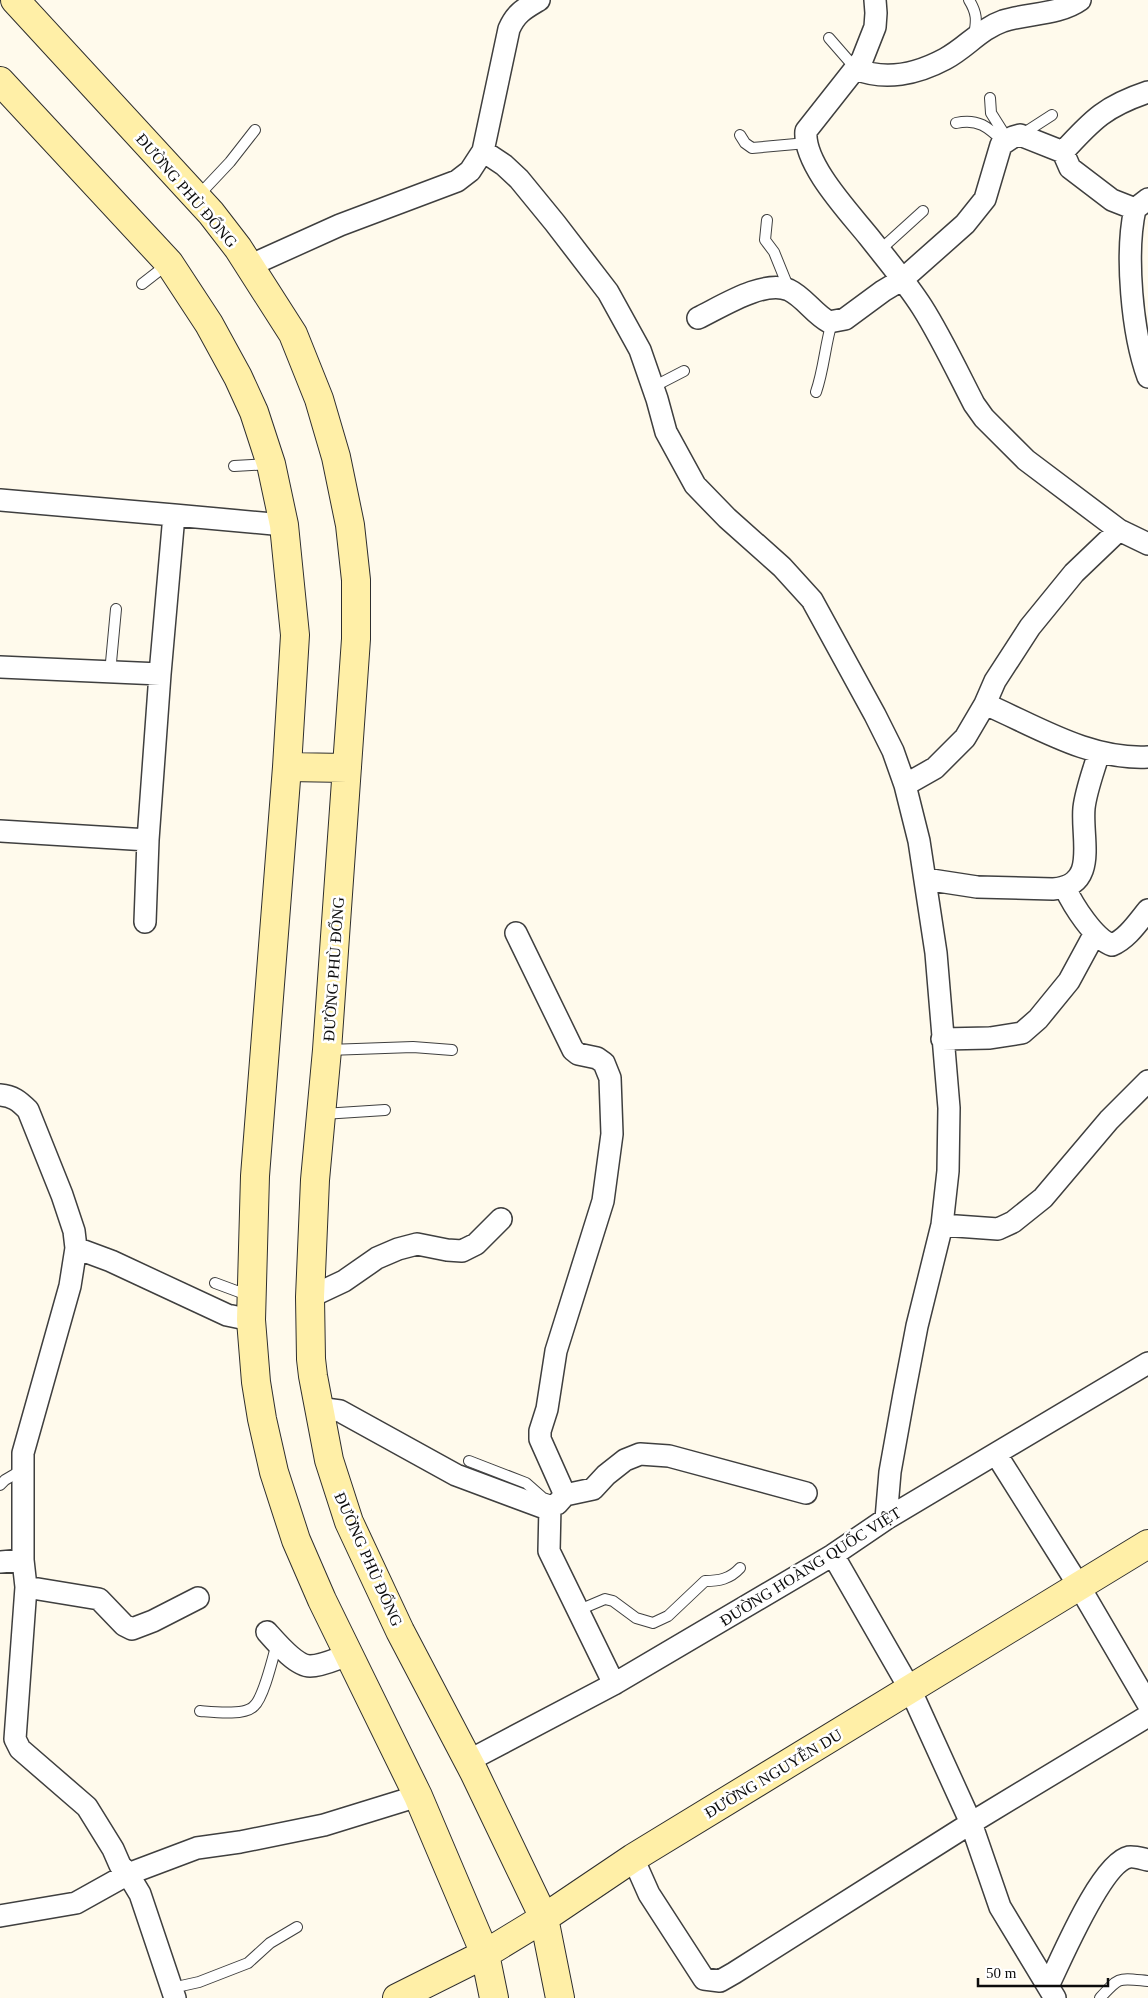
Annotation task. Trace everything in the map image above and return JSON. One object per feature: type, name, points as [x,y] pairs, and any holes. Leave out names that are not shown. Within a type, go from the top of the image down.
[{"type":"main road","name":"ĐƯỜNG PHÙ ĐỔNG","points":[[15,0],[197,196],[238,248],[293,334],[319,399],[336,457],[350,525],[356,580],[356,629],[327,1050],[315,1180],[310,1297],[311,1359],[318,1408],[329,1460],[349,1522],[400,1631],[468,1761],[544,1918],[560,1998]]},
{"type":"main road","points":[[0,81],[169,264],[209,324],[238,377],[254,412],[271,464],[284,525],[295,635],[287,767],[254,1176],[251,1308],[256,1382],[274,1472],[296,1540],[348,1655],[418,1796],[485,1954],[494,1998]]},
{"type":"main road","points":[[287,767],[347,768]]},
{"type":"main road","name":"ĐƯỜNG NGUYỄN DU","points":[[397,1998],[485,1954],[544,1918],[632,1858],[1148,1544]]},
{"type":"street","points":[[249,266],[340,225],[457,181],[470,171],[483,152],[514,17],[539,0]]},
{"type":"street","points":[[874,0],[876,13],[874,27],[862,60],[806,131],[807,142],[814,161],[832,191],[903,279],[923,308],[974,404],[984,418],[1026,460],[1119,530],[1148,544]]},
{"type":"street","points":[[856,69],[877,76],[913,72],[945,59],[983,30],[1002,22],[1076,3],[1096,0]]},
{"type":"street","points":[[1064,152],[1101,113],[1115,105],[1148,92]]},
{"type":"street","points":[[698,318],[757,290],[776,287],[789,290],[820,317],[832,322],[845,319],[903,279],[954,235],[980,207],[985,199],[1001,145],[1010,139],[1064,152]]},
{"type":"street","points":[[483,152],[504,165],[520,180],[556,223],[608,292],[640,350],[666,432],[695,484],[727,518],[782,567],[812,600],[875,714],[893,751],[905,785],[919,841],[936,954],[949,1108],[948,1171],[942,1225],[917,1326],[890,1472],[886,1518]]},
{"type":"street","points":[[1064,152],[1070,168],[1112,200],[1141,204],[1132,223],[1131,245],[1134,317],[1148,376]]},
{"type":"street","points":[[0,500],[284,525]]},
{"type":"street","points":[[145,922],[148,840],[174,515]]},
{"type":"street","points":[[905,785],[935,768],[965,738],[985,704],[995,681],[1030,626],[1074,572],[1119,530]]},
{"type":"street","points":[[0,667],[160,674]]},
{"type":"street","points":[[985,704],[1067,742],[1129,758],[1148,757]]},
{"type":"street","points":[[925,879],[977,887],[1065,888],[1078,880],[1084,868],[1084,807],[1100,752]]},
{"type":"street","points":[[0,831],[148,840]]},
{"type":"street","points":[[1065,888],[1072,904],[1095,933],[1106,943],[1115,944],[1130,931],[1148,910]]},
{"type":"street","points":[[516,933],[573,1050],[578,1054],[597,1058],[604,1063],[610,1078],[612,1134],[602,1200],[556,1351],[547,1409],[540,1430],[540,1439],[557,1502],[549,1551],[614,1684]]},
{"type":"street","points":[[942,1039],[990,1038],[1022,1033],[1038,1019],[1069,981],[1095,933]]},
{"type":"street","points":[[942,1225],[998,1228],[1013,1222],[1043,1198],[1110,1120],[1148,1081]]},
{"type":"street","points":[[0,1094],[18,1100],[28,1110],[62,1195],[74,1230],[76,1248],[70,1286],[23,1453],[23,1560],[26,1587],[15,1739],[20,1749],[87,1808],[113,1849],[120,1865],[140,1894],[173,1993]]},
{"type":"street","points":[[310,1297],[344,1281],[377,1258],[398,1249],[417,1244],[462,1251],[476,1244],[501,1219]]},
{"type":"street","points":[[76,1248],[111,1261],[227,1315],[251,1308]]},
{"type":"street","name":"ĐƯỜNG HOÀNG QUỐC VIỆT","points":[[468,1761],[614,1684],[833,1555],[886,1518],[1148,1363]]},
{"type":"street","points":[[318,1408],[340,1411],[456,1475],[542,1507],[593,1488],[625,1460],[640,1454],[669,1456],[806,1493]]},
{"type":"street","points":[[996,1454],[1079,1586],[1148,1704]]},
{"type":"street","points":[[833,1555],[910,1689],[971,1823],[1000,1907],[1051,1992]]},
{"type":"street","points":[[0,1562],[23,1560]]},
{"type":"street","points":[[26,1587],[99,1599],[124,1625],[132,1629],[153,1621],[198,1598]]},
{"type":"street","points":[[272,1637],[298,1662],[308,1666],[319,1665],[348,1655]]},
{"type":"street","points":[[632,1858],[649,1894],[704,1979],[720,1981],[971,1823],[1148,1716]]},
{"type":"street","points":[[0,1916],[76,1903],[128,1874],[197,1848],[240,1842],[324,1825],[418,1796]]},
{"type":"street","points":[[1051,1992],[1090,1899],[1105,1875],[1129,1857],[1148,1860]]},
{"type":"lane","points":[[969,0],[977,12],[973,39]]},
{"type":"lane","points":[[828,38],[856,69]]},
{"type":"lane","points":[[990,98],[991,113],[1010,139]]},
{"type":"lane","points":[[1010,139],[1052,115]]},
{"type":"lane","points":[[956,123],[972,121],[979,123],[1010,139]]},
{"type":"lane","points":[[197,196],[230,162],[254,130]]},
{"type":"lane","points":[[740,135],[745,143],[752,148],[807,142]]},
{"type":"lane","points":[[880,250],[923,211]]},
{"type":"lane","points":[[767,220],[765,240],[778,260],[789,290]]},
{"type":"lane","points":[[142,284],[169,264]]},
{"type":"lane","points":[[816,392],[821,378],[825,347],[832,322]]},
{"type":"lane","points":[[653,387],[684,370]]},
{"type":"lane","points":[[234,466],[271,464]]},
{"type":"lane","points":[[110,673],[116,609]]},
{"type":"lane","points":[[327,1050],[413,1047],[452,1050]]},
{"type":"lane","points":[[322,1114],[385,1110]]},
{"type":"lane","points":[[214,1283],[251,1308]]},
{"type":"lane","points":[[469,1460],[526,1483],[543,1498],[557,1502]]},
{"type":"lane","points":[[0,1485],[22,1470]]},
{"type":"lane","points":[[579,1610],[606,1599],[613,1601],[636,1618],[652,1623],[668,1616],[705,1582],[718,1581],[733,1576],[740,1568]]},
{"type":"lane","points":[[200,1711],[232,1712],[249,1710],[255,1706],[262,1691],[272,1637]]},
{"type":"lane","points":[[173,1993],[248,1963],[270,1942],[297,1928]]},
{"type":"lane","points":[[1100,1998],[1114,1982],[1125,1979],[1148,1981]]}]
